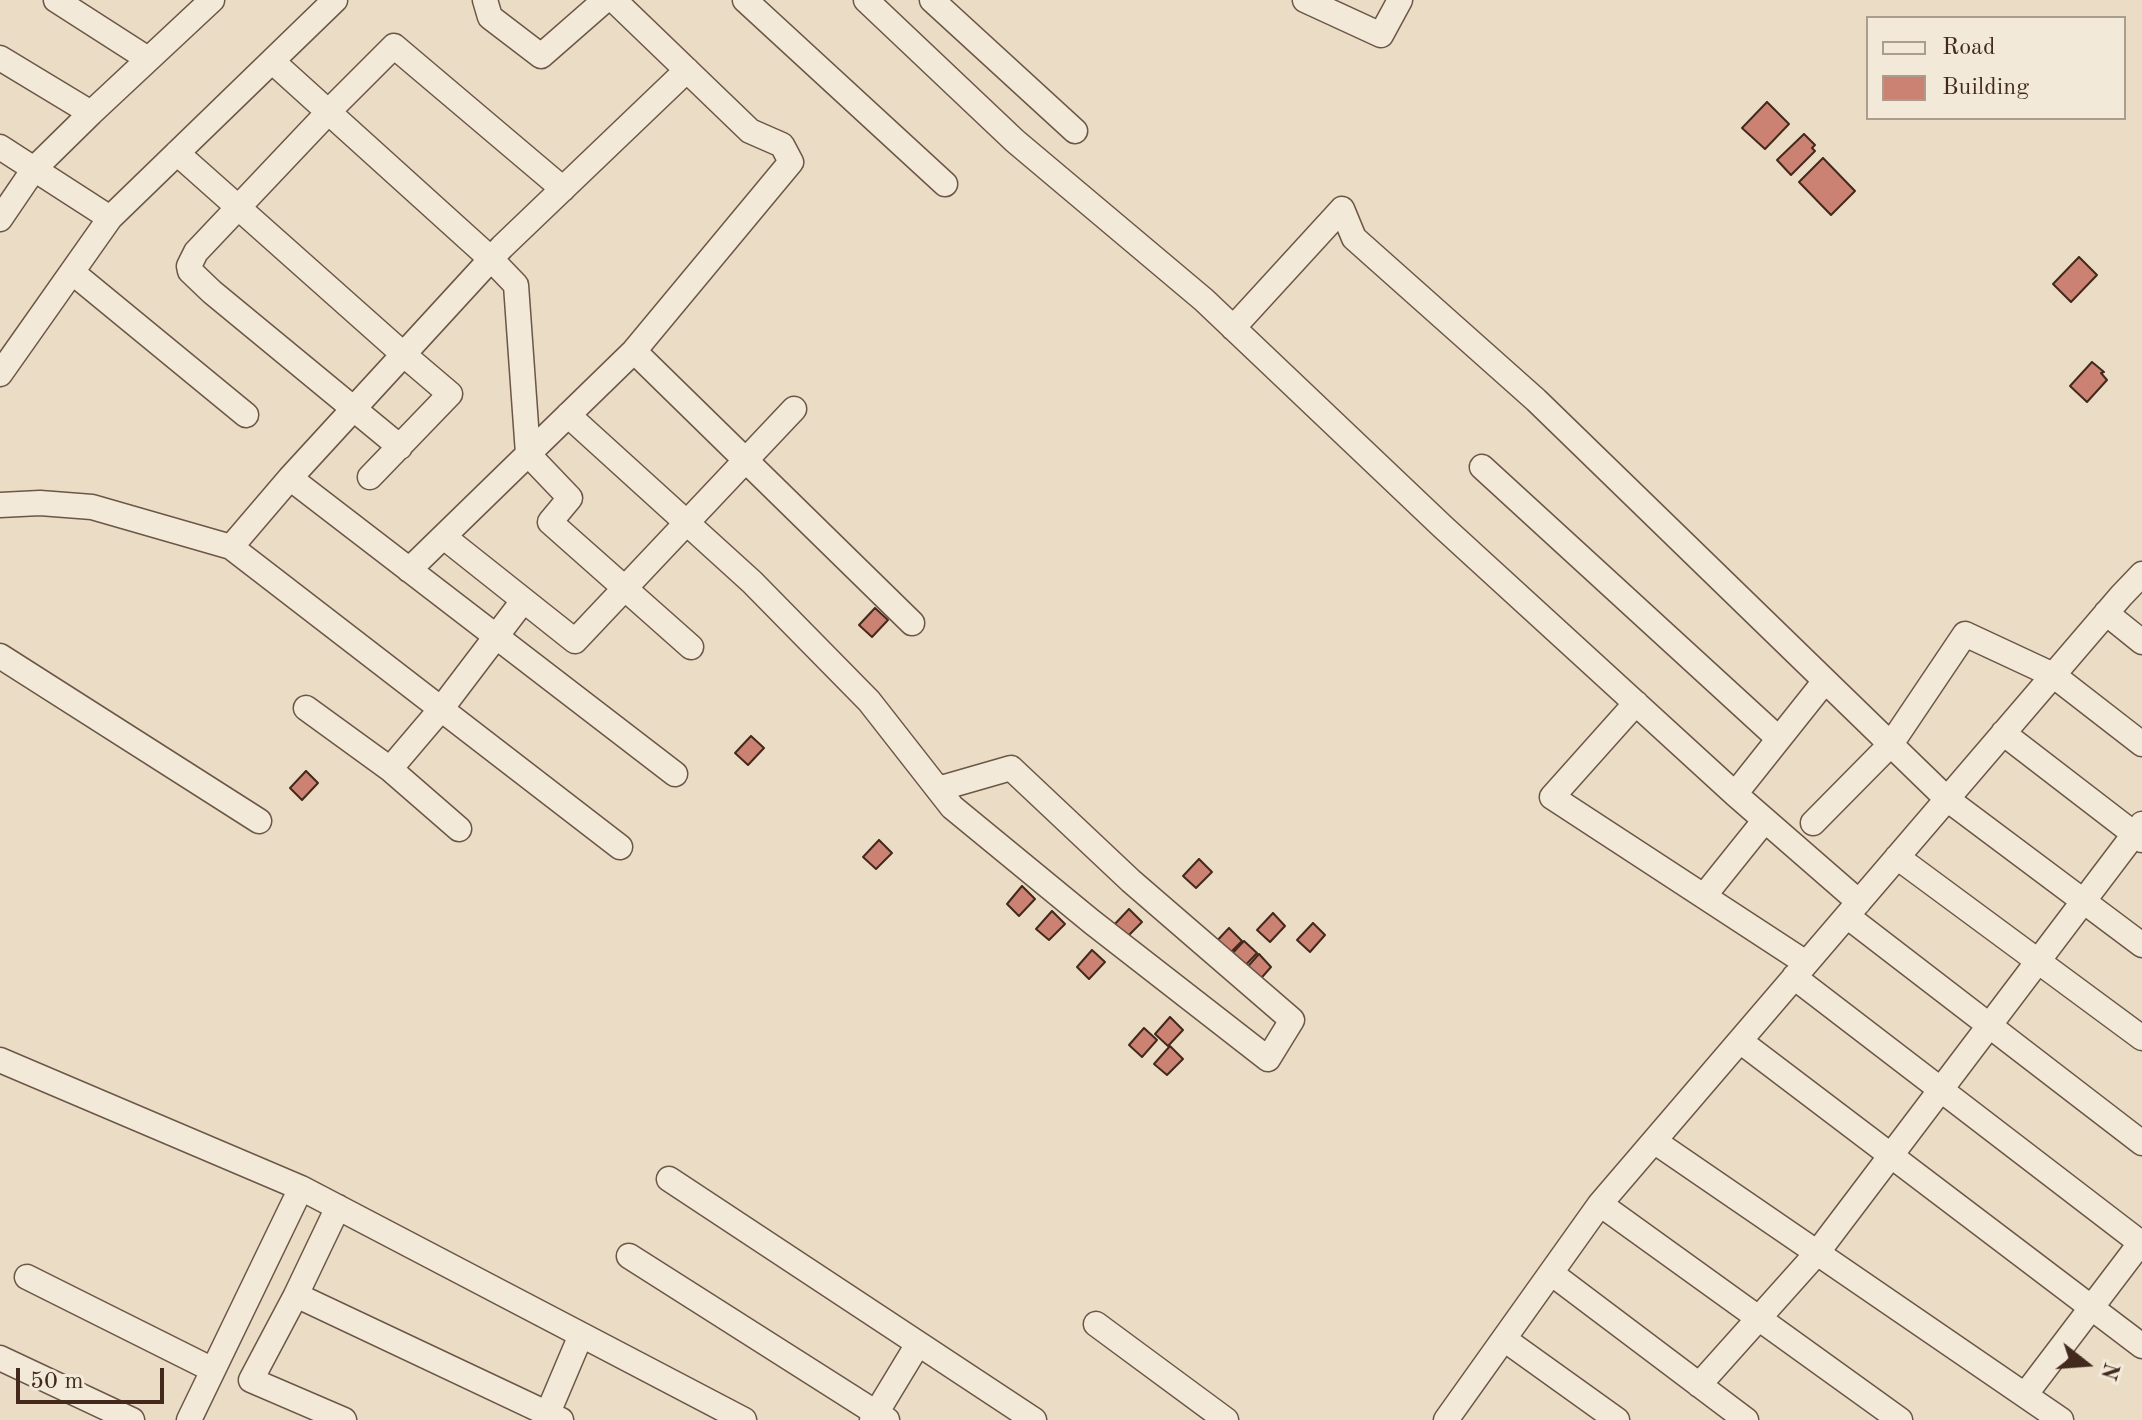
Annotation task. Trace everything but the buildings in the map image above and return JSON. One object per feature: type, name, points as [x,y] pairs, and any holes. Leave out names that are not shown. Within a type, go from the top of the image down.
[{"type":"street","points":[[56,0],[148,59]]},
{"type":"street","points":[[0,219],[34,169],[212,0]]},
{"type":"street","points":[[0,374],[110,218],[335,0]]},
{"type":"street","points":[[485,0],[490,17],[541,56],[605,0]]},
{"type":"street","points":[[409,570],[634,351],[791,162],[782,145],[750,131],[614,0]]},
{"type":"street","points":[[745,0],[945,184]]},
{"type":"street","points":[[866,0],[1015,141],[1204,300],[1443,527],[1765,820],[1853,909],[1989,1026],[2142,1143]]},
{"type":"street","points":[[932,0],[1075,131]]},
{"type":"street","points":[[1305,0],[1381,35],[1400,0]]},
{"type":"street","points":[[400,447],[190,271],[189,266],[196,252],[394,46],[563,189]]},
{"type":"street","points":[[0,58],[91,113]]},
{"type":"street","points":[[272,61],[516,285],[528,454],[570,498],[550,522],[691,647]]},
{"type":"street","points":[[231,547],[290,478],[491,259],[687,70]]},
{"type":"street","points":[[0,147],[110,218]]},
{"type":"street","points":[[177,153],[450,394],[370,477]]},
{"type":"street","points":[[1233,328],[1342,209],[1354,238],[1536,400],[1947,799],[2142,945]]},
{"type":"street","points":[[72,272],[246,415]]},
{"type":"street","points":[[634,351],[912,623]]},
{"type":"street","points":[[444,537],[575,641],[794,409]]},
{"type":"street","points":[[568,415],[752,582],[869,701],[952,807],[1268,1059],[1292,1020],[1131,881],[1011,768],[938,789]]},
{"type":"street","points":[[1482,467],[1779,739]]},
{"type":"street","points":[[290,478],[675,774]]},
{"type":"street","points":[[0,505],[40,503],[92,507],[231,547],[620,847]]},
{"type":"street","points":[[1448,1419],[1600,1204],[2142,574]]},
{"type":"street","points":[[390,769],[441,709],[523,601]]},
{"type":"street","points":[[2106,613],[2142,642]]},
{"type":"street","points":[[1813,823],[1891,744],[1965,634],[2053,675],[2142,744]]},
{"type":"street","points":[[0,656],[259,821]]},
{"type":"street","points":[[1735,794],[1825,681]]},
{"type":"street","points":[[1636,703],[1552,797],[1704,896],[1800,970],[1941,1090],[2141,1243],[2025,1395]]},
{"type":"street","points":[[306,708],[390,769],[459,829]]},
{"type":"street","points":[[1699,1385],[1817,1253],[2083,901],[2139,833],[2003,733]]},
{"type":"street","points":[[1704,896],[1765,820]]},
{"type":"street","points":[[1897,857],[2142,1038]]},
{"type":"street","points":[[1740,1041],[2142,1346]]},
{"type":"street","points":[[2,1066],[301,1188],[744,1420]]},
{"type":"street","points":[[1654,1141],[2061,1420]]},
{"type":"street","points":[[669,1179],[1034,1420]]},
{"type":"street","points":[[189,1420],[301,1188]]},
{"type":"street","points":[[1600,1204],[1900,1420]]},
{"type":"street","points":[[338,1207],[251,1380],[344,1420]]},
{"type":"street","points":[[629,1256],[878,1418],[918,1344]]},
{"type":"street","points":[[1551,1273],[1746,1420]]},
{"type":"street","points":[[27,1277],[213,1370]]},
{"type":"street","points":[[296,1295],[551,1418],[581,1335]]},
{"type":"street","points":[[1096,1324],[1226,1420]]},
{"type":"street","points":[[1504,1339],[1617,1420]]},
{"type":"street","points":[[0,1358],[132,1420]]}]
